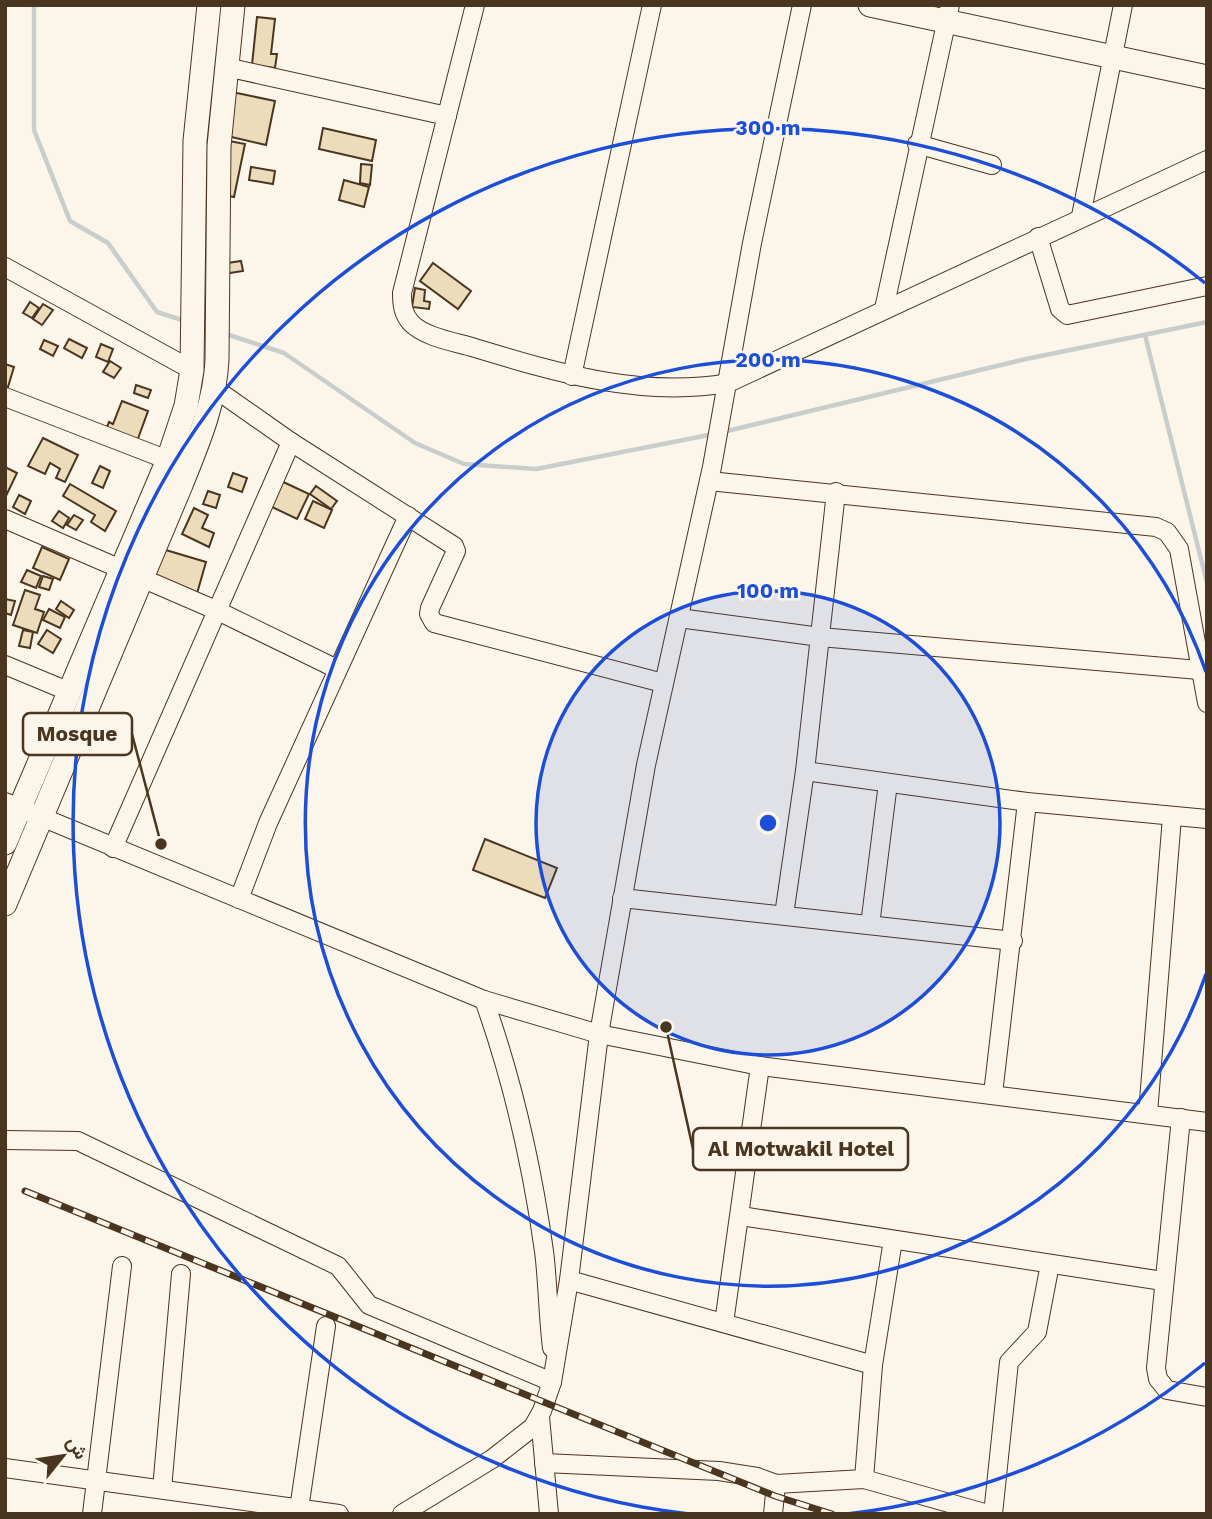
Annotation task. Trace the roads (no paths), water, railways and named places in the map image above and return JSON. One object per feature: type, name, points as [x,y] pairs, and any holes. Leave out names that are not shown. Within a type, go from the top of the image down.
[{"type":"main road","points":[[5,843],[13,805],[70,692],[167,460],[186,406],[192,370],[195,141],[209,5]]},
{"type":"main road","points":[[5,904],[200,439],[214,388],[217,360],[219,146],[233,5]]},
{"type":"main road","points":[[870,5],[948,14],[1113,57],[1207,77]]},
{"type":"street","points":[[475,5],[402,293],[402,310],[421,331],[572,376],[630,386],[727,392],[884,309],[1207,160]]},
{"type":"street","points":[[572,376],[652,5]]},
{"type":"street","points":[[402,1514],[492,1459],[533,1427],[540,1417],[552,1382],[569,1280],[599,1034],[622,898],[663,683],[711,474],[752,243],[802,5]]},
{"type":"street","points":[[1081,216],[1123,5]]},
{"type":"street","points":[[884,309],[917,144],[948,14]]},
{"type":"street","points":[[226,67],[447,116]]},
{"type":"street","points":[[917,144],[992,165]]},
{"type":"street","points":[[1038,237],[1060,309],[1067,315],[1207,286]]},
{"type":"street","points":[[6,270],[192,370]]},
{"type":"street","points":[[214,388],[291,442],[455,548],[430,608],[429,614],[434,623],[663,683]]},
{"type":"street","points":[[5,397],[167,460]]},
{"type":"street","points":[[113,848],[291,442]]},
{"type":"street","points":[[711,474],[836,492],[1156,527],[1167,532],[1179,549],[1207,703]]},
{"type":"street","points":[[784,915],[805,771],[836,492]]},
{"type":"street","points":[[239,899],[268,823],[408,516]]},
{"type":"street","points":[[5,519],[218,611],[337,669]]},
{"type":"street","points":[[679,618],[820,637],[1199,670]]},
{"type":"street","points":[[5,665],[70,692]]},
{"type":"street","points":[[805,771],[1027,802],[1207,819]]},
{"type":"street","points":[[870,925],[888,782]]},
{"type":"street","points":[[993,1094],[1013,941],[1027,802]]},
{"type":"street","points":[[13,805],[484,1000],[599,1034],[761,1066],[1207,1122]]},
{"type":"street","points":[[1149,1113],[1172,817]]},
{"type":"street","points":[[622,898],[1013,941]]},
{"type":"street","points":[[484,1000],[516,1102],[534,1194],[544,1254],[554,1362]]},
{"type":"street","points":[[724,1324],[761,1066]]},
{"type":"street","points":[[1181,1118],[1156,1368],[1158,1379],[1167,1390],[1207,1397]]},
{"type":"street","points":[[5,1140],[78,1141],[338,1266],[369,1305],[552,1382]]},
{"type":"street","points":[[741,1216],[1163,1280]]},
{"type":"street","points":[[864,1479],[873,1365],[893,1240]]},
{"type":"street","points":[[544,1462],[719,1471],[757,1477],[776,1484],[864,1479],[991,1514],[1009,1362],[1037,1332],[1050,1264]]},
{"type":"street","points":[[92,1514],[122,1266]]},
{"type":"street","points":[[162,1489],[181,1274]]},
{"type":"street","points":[[569,1280],[873,1365]]},
{"type":"street","points":[[299,1508],[326,1326]]},
{"type":"street","points":[[540,1417],[549,1514]]},
{"type":"street","points":[[5,1468],[339,1514]]},
{"type":"street","points":[[773,1514],[776,1484]]},
{"type":"waterway","points":[[34,5],[34,130],[70,221],[108,243],[157,312],[185,321]]},
{"type":"waterway","points":[[723,432],[1026,359],[1207,322]]},
{"type":"waterway","points":[[223,333],[284,353],[415,443],[464,464],[536,469],[714,434]]},
{"type":"waterway","points":[[1145,335],[1207,583]]},
{"type":"railway","points":[[25,1191],[775,1496],[832,1514]]},
{"type":"place","name":"Mosque","points":[[161,844]]},
{"type":"place","name":"Al Motwakil Hotel","points":[[666,1027]]}]
